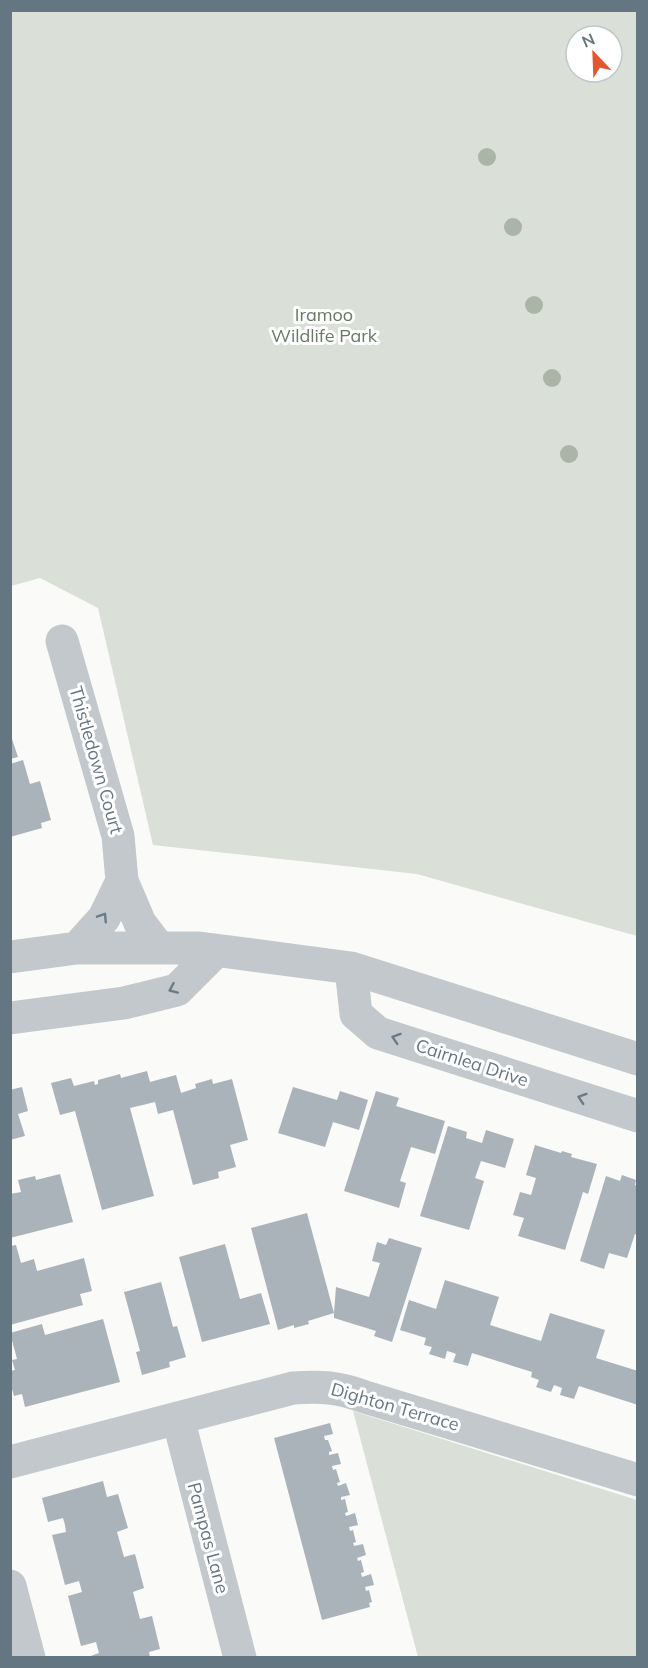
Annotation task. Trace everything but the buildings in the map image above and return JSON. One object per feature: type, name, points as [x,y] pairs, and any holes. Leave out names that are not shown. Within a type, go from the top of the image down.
[{"type":"street","name":"Thistledown Court","points":[[62,641],[118,836],[122,881],[140,923],[159,948]]},
{"type":"street","points":[[77,948],[104,918],[122,881]]},
{"type":"street","points":[[10,957],[77,948],[199,948],[351,968],[638,1059]]},
{"type":"street","points":[[10,1018],[124,1004],[177,990],[216,951]]},
{"type":"street","name":"Cairnlea Drive","points":[[351,968],[356,1014],[378,1033],[638,1116]]},
{"type":"street","name":"Dighton Terrace","points":[[10,1462],[293,1388],[319,1386],[343,1389],[638,1480]]},
{"type":"street","name":"Pampas Lane","points":[[178,1418],[240,1658]]},
{"type":"street","points":[[10,1586],[29,1658]]},
{"type":"green space","name":"Iramoo Wildlife Park","points":[[11,10],[637,11],[637,936],[417,874],[153,845],[98,608],[40,578],[11,586]]},
{"type":"green space","points":[[353,1411],[637,1500],[637,1657],[418,1657]]}]
